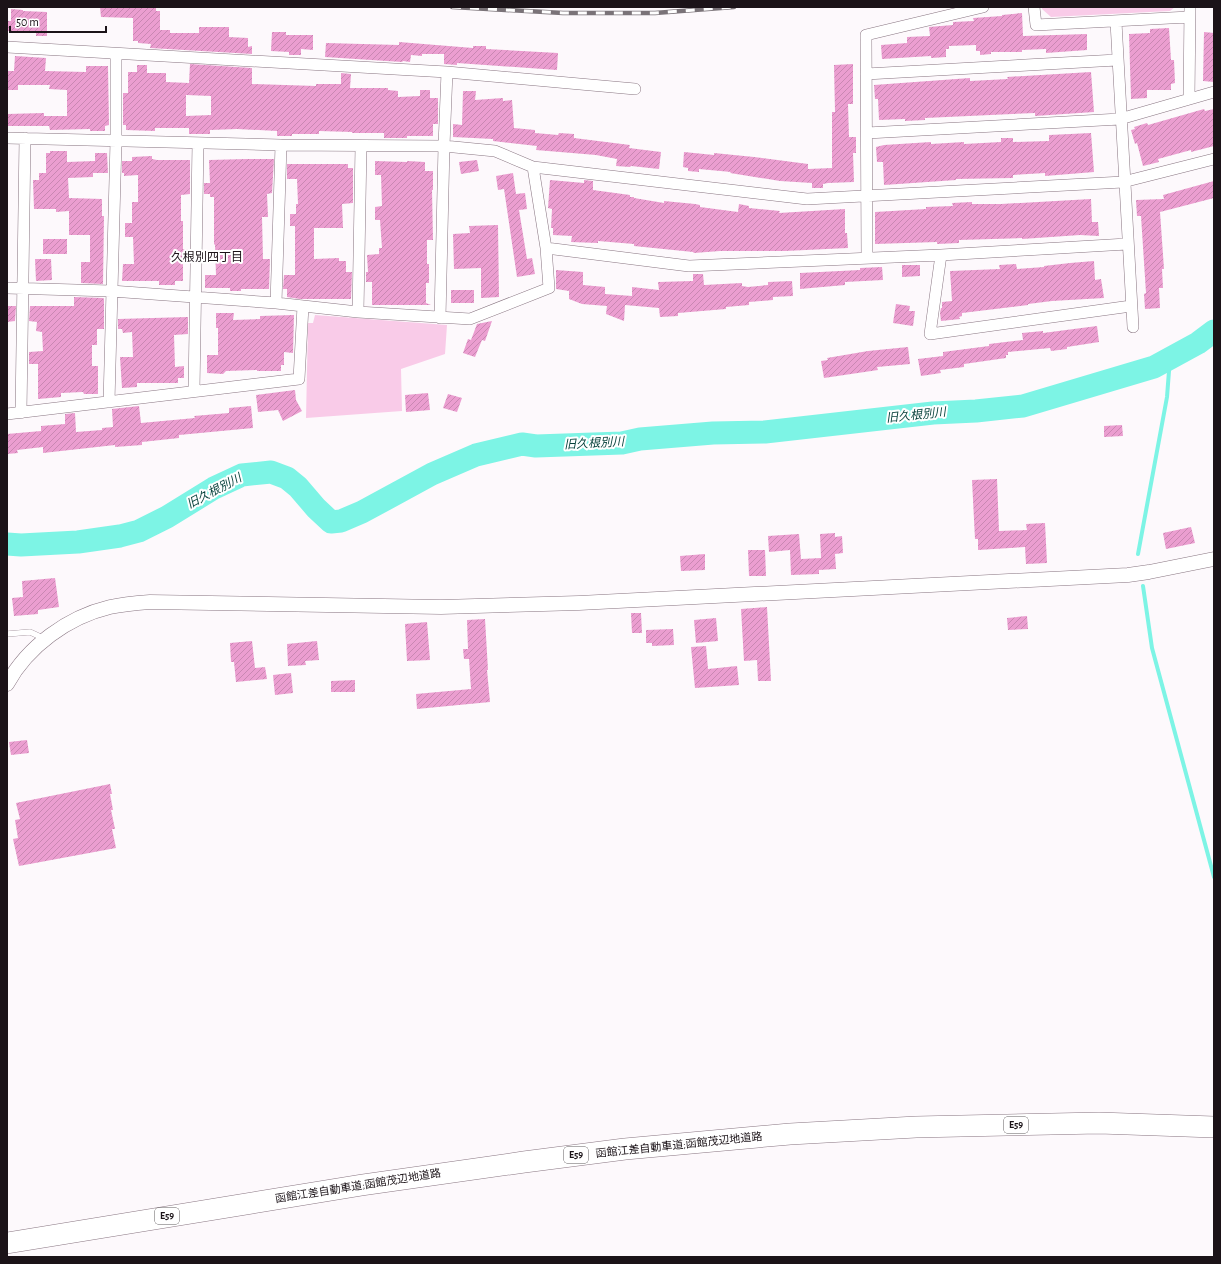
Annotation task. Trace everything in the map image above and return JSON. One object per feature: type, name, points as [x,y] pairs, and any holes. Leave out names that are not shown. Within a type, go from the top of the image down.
[{"type":"highway","name":"函館江差自動車道;函館茂辺地道路","points":[[7,1243],[327,1190],[617,1150],[790,1134],[916,1126],[1099,1123],[1214,1128]]},
{"type":"street","points":[[867,258],[866,35],[983,7]]},
{"type":"street","points":[[1034,7],[1036,25],[1116,22],[1190,12],[1189,99]]},
{"type":"street","points":[[1116,22],[1132,327]]},
{"type":"street","points":[[7,47],[447,72],[634,89]]},
{"type":"street","points":[[109,402],[116,140],[116,54]]},
{"type":"street","points":[[866,74],[1117,60]]},
{"type":"street","points":[[440,318],[447,72]]},
{"type":"street","points":[[867,133],[1120,119],[1214,92]]},
{"type":"street","points":[[7,138],[281,145],[444,146],[494,151],[533,167],[807,199],[1124,182],[1214,159]]},
{"type":"street","points":[[21,413],[25,138]]},
{"type":"street","points":[[194,391],[198,143]]},
{"type":"street","points":[[276,303],[281,145]]},
{"type":"street","points":[[358,312],[361,146]]},
{"type":"street","points":[[7,288],[111,291],[276,303],[358,312],[470,319],[549,288],[546,248],[533,167]]},
{"type":"street","points":[[546,248],[690,266],[942,255],[1127,244]]},
{"type":"street","points":[[942,255],[930,334],[1131,306]]},
{"type":"street","points":[[7,414],[299,379],[303,306]]},
{"type":"street","points":[[7,684],[21,663],[35,647],[57,630],[90,613],[127,603],[150,602],[441,606],[579,603],[1128,575],[1214,559]]},
{"type":"lane","points":[[7,634],[30,632],[45,640]]},
{"type":"shaded area","points":[[1042,7],[1175,7],[1170,11],[1051,17],[1042,9]]},
{"type":"shaded area","points":[[315,315],[447,325],[445,354],[401,369],[402,411],[306,418],[308,323],[313,323]]},
{"type":"building","points":[[100,7],[156,7],[156,11],[160,11],[160,30],[170,30],[170,33],[199,33],[199,27],[229,27],[229,37],[248,38],[248,47],[252,46],[252,54],[150,48],[151,44],[133,41],[133,18],[101,17]]},
{"type":"building","points":[[11,9],[47,12],[47,36],[36,36],[36,32],[7,31],[7,21],[11,21]]},
{"type":"building","points":[[1022,13],[1023,36],[1087,34],[1087,50],[1046,53],[1046,49],[1022,50],[1022,52],[991,52],[991,54],[980,55],[980,51],[976,51],[976,45],[949,46],[949,49],[946,49],[946,57],[931,58],[931,56],[882,59],[881,45],[907,43],[907,37],[930,36],[929,27],[953,25],[953,22],[974,21],[973,18]]},
{"type":"building","points":[[1169,28],[1171,60],[1174,60],[1175,83],[1171,84],[1171,90],[1147,90],[1147,98],[1131,99],[1129,34],[1150,33],[1150,29]]},
{"type":"building","points":[[272,32],[286,32],[286,35],[313,35],[313,50],[301,49],[301,55],[289,55],[289,52],[271,51]]},
{"type":"building","points":[[1204,32],[1214,33],[1214,82],[1203,81]]},
{"type":"building","points":[[399,42],[473,48],[473,46],[486,46],[486,49],[558,53],[557,70],[457,63],[457,65],[444,64],[444,54],[422,54],[422,56],[411,55],[410,62],[325,57],[326,43],[399,45]]},
{"type":"building","points":[[15,56],[46,58],[45,71],[86,72],[86,66],[108,66],[109,125],[105,126],[105,131],[90,131],[90,129],[50,130],[49,126],[7,126],[7,114],[44,113],[44,116],[67,116],[67,90],[49,89],[50,85],[18,85],[18,90],[7,90],[7,71],[14,71]]},
{"type":"building","points":[[190,64],[252,68],[252,84],[316,86],[316,84],[341,84],[341,73],[351,74],[350,88],[388,88],[388,90],[398,91],[398,97],[420,96],[420,90],[430,90],[430,98],[438,98],[438,124],[433,124],[433,136],[407,136],[407,138],[384,138],[384,133],[319,131],[319,134],[292,134],[292,136],[277,136],[277,131],[237,129],[210,130],[210,134],[189,134],[189,128],[155,128],[155,131],[126,130],[126,125],[123,125],[123,93],[128,93],[128,72],[137,72],[137,65],[147,65],[147,73],[166,73],[166,82],[189,83]],"holes":[[[186,95],[211,96],[211,115],[186,116]]]},
{"type":"building","points":[[853,64],[853,104],[848,104],[849,137],[856,137],[856,153],[853,153],[854,182],[828,183],[823,184],[823,188],[812,188],[812,183],[780,181],[730,173],[731,172],[699,169],[699,172],[688,171],[688,168],[683,167],[684,152],[714,155],[714,153],[808,164],[808,169],[832,168],[832,112],[835,112],[834,65]]},
{"type":"building","points":[[1091,72],[1094,112],[1035,116],[1035,113],[925,118],[925,120],[905,121],[905,119],[879,120],[878,99],[875,99],[874,85],[970,78],[970,81],[1008,79],[1007,77]]},
{"type":"building","points":[[463,91],[476,91],[475,100],[503,98],[503,101],[512,100],[514,128],[535,130],[535,133],[558,135],[559,133],[574,134],[574,138],[630,145],[629,148],[661,152],[659,169],[616,166],[617,159],[596,155],[536,150],[537,146],[493,141],[493,139],[453,137],[453,124],[462,125]]},
{"type":"building","points":[[1204,109],[1205,111],[1214,109],[1214,146],[1191,152],[1191,150],[1158,159],[1159,162],[1143,166],[1137,143],[1135,144],[1131,130],[1135,129],[1134,127],[1147,123],[1148,125]]},
{"type":"building","points":[[1091,133],[1094,172],[1045,176],[1045,173],[1013,175],[1013,178],[956,179],[884,185],[883,162],[877,162],[876,147],[884,145],[931,142],[931,144],[964,142],[964,144],[1001,142],[1001,138],[1013,138],[1013,142],[1049,141],[1049,135]]},
{"type":"building","points":[[50,151],[67,151],[67,162],[95,161],[95,153],[107,153],[108,173],[93,173],[93,177],[68,178],[69,198],[102,199],[102,216],[104,216],[103,284],[81,283],[81,262],[90,262],[90,235],[69,235],[69,211],[56,212],[56,209],[34,209],[33,180],[39,180],[39,173],[46,173],[46,153],[50,153]]},
{"type":"building","points":[[152,156],[152,159],[157,160],[190,160],[190,194],[181,195],[183,249],[189,249],[189,261],[183,261],[183,281],[175,281],[175,285],[159,285],[159,281],[122,281],[123,264],[134,264],[133,237],[125,237],[125,223],[132,223],[132,202],[138,202],[138,175],[124,176],[124,173],[122,173],[122,161],[132,161],[132,157]]},
{"type":"building","points":[[274,159],[272,193],[267,194],[268,217],[262,217],[263,259],[270,259],[269,289],[241,289],[241,291],[230,291],[230,288],[205,288],[205,275],[216,275],[215,244],[214,245],[214,197],[210,197],[210,194],[204,194],[204,183],[210,183],[209,160]]},
{"type":"building","points":[[477,160],[479,171],[461,174],[459,162]]},
{"type":"building","points":[[375,161],[425,162],[425,171],[433,171],[433,240],[427,240],[429,283],[426,283],[426,303],[431,305],[372,305],[372,282],[366,282],[366,272],[368,272],[367,255],[379,254],[379,248],[382,248],[380,220],[375,220],[375,207],[382,206],[381,175],[375,175]]},
{"type":"building","points":[[287,164],[348,164],[348,168],[353,168],[353,203],[342,204],[343,228],[314,228],[314,259],[339,258],[339,261],[346,261],[346,272],[352,272],[351,299],[300,299],[287,297],[287,289],[283,289],[284,275],[295,275],[295,226],[290,226],[290,214],[296,214],[296,204],[298,204],[297,179],[287,179]]},
{"type":"building","points":[[513,173],[516,194],[525,193],[527,209],[519,210],[527,259],[532,258],[535,274],[517,277],[504,189],[498,190],[496,176]]},
{"type":"building","points":[[550,180],[584,183],[584,180],[593,181],[593,190],[630,195],[630,197],[634,198],[664,203],[664,201],[695,204],[700,205],[700,207],[738,212],[739,204],[749,206],[749,208],[780,211],[779,213],[845,209],[845,233],[847,233],[848,248],[694,253],[634,246],[634,244],[598,241],[598,243],[571,242],[572,236],[553,235],[553,228],[551,228],[552,209],[548,208]]},
{"type":"building","points":[[1214,181],[1214,198],[1160,212],[1164,269],[1162,269],[1163,288],[1159,288],[1160,308],[1145,309],[1144,294],[1146,293],[1141,216],[1137,216],[1136,200],[1164,199],[1163,195]]},
{"type":"building","points":[[1091,199],[1092,222],[1098,222],[1099,236],[1080,235],[1022,239],[959,240],[959,243],[937,244],[937,242],[875,244],[875,212],[953,206],[952,203],[972,202],[972,204],[1001,204]]},
{"type":"building","points":[[498,225],[499,297],[481,298],[481,268],[454,269],[453,234],[470,233],[469,226]]},
{"type":"building","points":[[43,239],[67,239],[67,254],[43,254]]},
{"type":"building","points":[[35,259],[51,259],[52,280],[36,281]]},
{"type":"building","points":[[1094,261],[1095,280],[1101,279],[1104,298],[1052,301],[962,313],[962,316],[959,317],[960,319],[941,321],[940,313],[942,302],[952,301],[950,271],[1000,269],[999,265],[1016,264],[1017,269]]},
{"type":"building","points":[[902,265],[920,265],[920,276],[902,277]]},
{"type":"building","points":[[882,267],[883,280],[845,282],[845,285],[800,289],[800,273],[860,270],[860,268]]},
{"type":"building","points":[[556,270],[583,272],[583,285],[605,287],[605,294],[632,296],[632,287],[659,290],[658,282],[693,281],[693,274],[703,274],[704,285],[742,283],[742,286],[748,287],[768,285],[768,282],[792,281],[793,296],[773,297],[773,300],[749,302],[749,305],[726,307],[726,309],[678,313],[678,316],[660,317],[659,308],[625,305],[624,321],[606,314],[607,306],[582,304],[569,299],[569,291],[556,289]]},
{"type":"building","points":[[451,290],[474,290],[474,303],[451,303]]},
{"type":"building","points":[[74,297],[104,299],[104,329],[97,329],[97,345],[92,345],[92,366],[98,366],[98,394],[84,394],[83,392],[61,393],[61,397],[38,399],[38,364],[29,364],[29,352],[43,351],[42,332],[36,331],[37,322],[29,321],[30,306],[74,306]]},
{"type":"building","points":[[896,304],[910,306],[909,311],[915,311],[913,326],[893,323]]},
{"type":"building","points":[[7,306],[16,306],[15,321],[7,322]]},
{"type":"building","points":[[216,313],[234,313],[233,320],[260,319],[260,316],[294,315],[293,353],[284,352],[284,365],[281,365],[281,371],[257,370],[226,371],[223,374],[207,373],[207,355],[218,355],[218,328],[216,328]]},
{"type":"building","points":[[188,317],[188,334],[174,335],[175,367],[184,366],[184,378],[178,378],[178,383],[137,383],[137,387],[122,388],[120,357],[133,357],[132,332],[123,333],[122,329],[118,329],[118,319]]},
{"type":"building","points":[[492,321],[485,341],[482,340],[475,357],[463,353],[468,339],[471,340],[477,324]]},
{"type":"building","points":[[1097,326],[1099,342],[1051,351],[1050,348],[1008,352],[1006,358],[964,364],[964,367],[940,370],[941,373],[921,376],[918,359],[943,356],[943,352],[1023,340],[1022,333],[1043,331],[1043,333]]},
{"type":"building","points":[[908,347],[910,364],[877,367],[878,370],[824,378],[821,361],[828,360],[827,358],[868,351]]},
{"type":"building","points":[[295,390],[296,400],[302,411],[283,421],[278,410],[258,412],[256,395]]},
{"type":"building","points":[[428,393],[430,410],[406,412],[405,395]]},
{"type":"building","points":[[448,394],[462,398],[457,412],[443,408]]},
{"type":"building","points":[[139,406],[141,423],[229,413],[229,408],[251,406],[253,428],[179,435],[179,438],[142,442],[142,445],[115,447],[115,445],[43,453],[43,447],[17,450],[18,453],[7,454],[7,434],[41,431],[41,426],[65,424],[65,414],[75,413],[76,432],[102,430],[102,428],[113,427],[112,409]]},
{"type":"building","points":[[1122,425],[1123,436],[1104,437],[1104,426]]},
{"type":"building","points":[[997,479],[999,531],[1027,530],[1026,524],[1045,523],[1047,563],[1026,564],[1025,547],[978,550],[978,539],[975,539],[972,480]]},
{"type":"building","points":[[1191,527],[1195,543],[1166,549],[1163,533]]},
{"type":"building","points":[[835,533],[835,537],[842,536],[843,553],[835,554],[836,569],[819,570],[819,574],[791,575],[790,550],[769,552],[768,536],[799,534],[801,559],[821,558],[820,534]]},
{"type":"building","points":[[748,550],[765,550],[766,576],[749,576]]},
{"type":"building","points":[[705,554],[705,570],[681,571],[680,556]]},
{"type":"building","points":[[55,578],[59,607],[38,610],[38,614],[14,616],[12,598],[23,597],[22,581]]},
{"type":"building","points":[[767,607],[771,681],[758,681],[757,660],[744,661],[741,609]]},
{"type":"building","points":[[631,613],[641,613],[642,633],[632,633]]},
{"type":"building","points":[[1027,616],[1028,629],[1008,630],[1007,618]]},
{"type":"building","points":[[716,618],[718,641],[696,643],[694,620]]},
{"type":"building","points":[[485,619],[490,702],[417,709],[416,694],[471,689],[469,659],[464,659],[463,649],[468,649],[467,620]]},
{"type":"building","points":[[427,622],[430,660],[407,661],[405,624]]},
{"type":"building","points":[[673,629],[674,645],[652,646],[652,643],[646,643],[646,630]]},
{"type":"building","points":[[252,641],[255,668],[265,667],[267,679],[236,682],[234,662],[231,662],[230,643]]},
{"type":"building","points":[[317,641],[319,660],[305,661],[306,665],[288,666],[287,644]]},
{"type":"building","points":[[706,646],[708,669],[737,666],[739,685],[695,688],[691,647]]},
{"type":"building","points":[[291,673],[293,693],[275,695],[273,675]]},
{"type":"building","points":[[355,680],[355,692],[331,692],[331,681]]},
{"type":"building","points":[[27,740],[29,753],[11,755],[9,742]]},
{"type":"building","points":[[110,784],[113,810],[111,810],[115,829],[112,829],[116,848],[19,866],[13,839],[18,838],[15,820],[20,819],[16,803]]},
{"type":"waterway","name":"旧久根別川","points":[[7,544],[21,545],[78,542],[120,536],[139,531],[167,517],[214,488],[242,475],[271,472],[287,478],[298,487],[316,508],[331,522],[341,521],[362,512],[432,474],[476,455],[522,444],[536,446],[622,443],[640,439],[713,433],[765,432],[933,413],[976,411],[1023,406],[1154,367],[1198,343],[1214,331]]},
{"type":"waterway","points":[[1138,554],[1167,397],[1170,358]]},
{"type":"waterway","points":[[1143,586],[1152,648],[1214,877]]},
{"type":"railway","points":[[452,7],[563,13],[655,13],[734,7]]},
{"type":"district","name":"久根別四丁目","points":[[207,257]]}]
